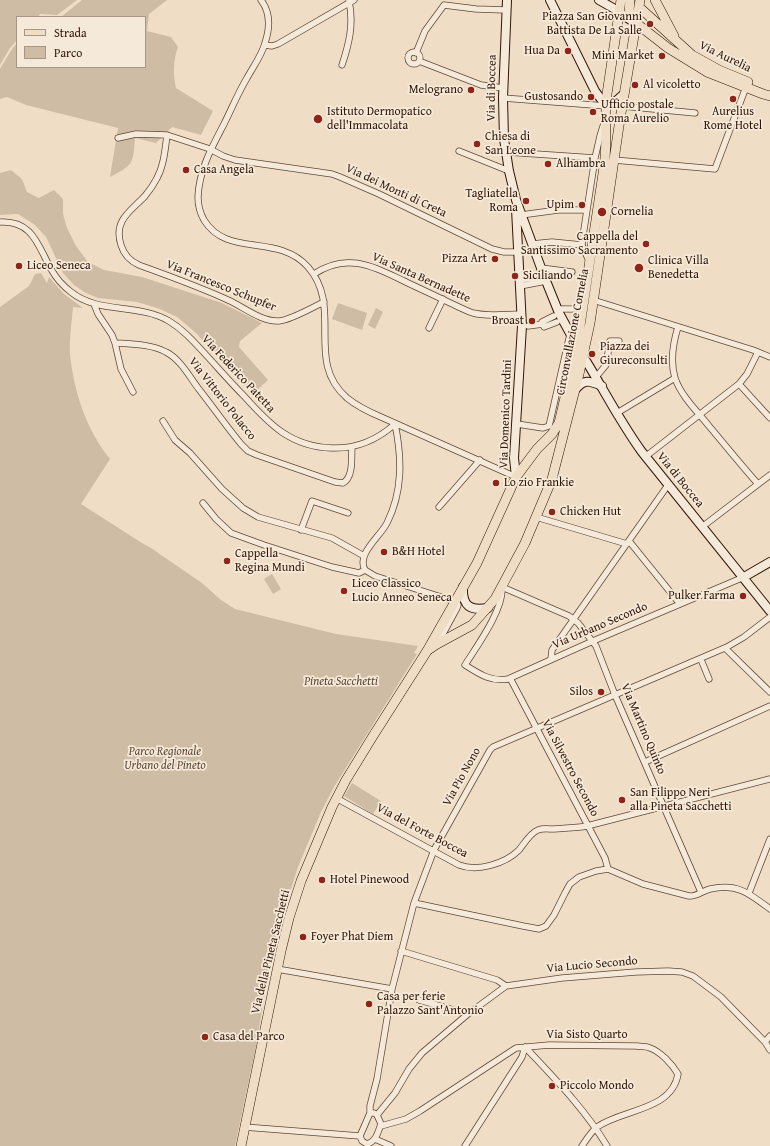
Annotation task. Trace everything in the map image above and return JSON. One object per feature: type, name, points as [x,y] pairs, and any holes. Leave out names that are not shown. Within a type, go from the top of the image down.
[{"type":"main road","points":[[619,11],[627,0]]},
{"type":"main road","points":[[627,0],[629,12],[636,23]]},
{"type":"main road","points":[[655,0],[679,44]]},
{"type":"main road","points":[[636,23],[639,3]]},
{"type":"main road","name":"Via Aurelia","points":[[639,3],[679,44],[692,55],[709,65],[770,91]]},
{"type":"main road","name":"Circonvallazione Cornelia","points":[[516,477],[558,424],[589,300],[590,262],[607,143],[606,106],[619,11]]},
{"type":"main road","name":"Circonvallazione Cornelia","points":[[427,651],[472,624],[488,608],[502,588],[536,517],[552,479],[583,356],[589,300],[614,160],[636,23]]},
{"type":"main road","name":"Via Aurelia","points":[[636,23],[684,59],[716,76],[770,96]]},
{"type":"main road","points":[[577,346],[583,356]]},
{"type":"main road","name":"Via Domenico Tardini","points":[[427,651],[478,560],[516,477]]},
{"type":"main road","name":"Via della Pineta Sacchetti","points":[[241,1146],[277,969],[289,918],[301,881],[336,798],[427,651]]},
{"type":"street","points":[[261,0],[267,10],[269,18],[264,45],[210,149],[203,171],[198,199],[201,213],[210,228],[221,237],[231,241],[278,249],[290,253],[304,262],[314,274],[321,288],[324,302],[325,357],[327,366],[333,380],[341,392],[352,402],[395,424],[516,477]]},
{"type":"street","name":"Via di Boccea","points":[[507,0],[503,98],[506,152],[516,200]]},
{"type":"street","points":[[550,0],[595,91],[606,106]]},
{"type":"street","points":[[599,0],[619,11],[636,23]]},
{"type":"street","points":[[627,0],[639,3]]},
{"type":"street","points":[[264,45],[272,46],[278,44],[351,1]]},
{"type":"street","points":[[342,65],[350,38],[351,1]]},
{"type":"street","points":[[416,53],[425,31],[444,5],[476,9],[506,10]]},
{"type":"street","points":[[416,53],[411,53],[409,55],[409,62],[416,64],[419,61],[481,85],[503,88]]},
{"type":"street","points":[[416,53],[420,57],[419,61]]},
{"type":"street","points":[[614,160],[715,169],[746,88]]},
{"type":"street","points":[[503,98],[606,106],[615,102],[624,94]]},
{"type":"street","points":[[622,106],[695,112]]},
{"type":"street","name":"Circonvallazione Cornelia","points":[[590,262],[582,245],[595,158],[600,136],[606,120]]},
{"type":"street","points":[[118,138],[136,134],[167,135],[210,149]]},
{"type":"street","name":"Via Francesco Schupfer","points":[[167,135],[163,161],[157,178],[146,195],[127,212],[121,224],[120,241],[127,256],[139,265],[229,300],[268,319],[277,321],[285,320],[324,302]]},
{"type":"street","name":"Via dei Monti di Creta","points":[[210,149],[223,156],[236,160],[332,174],[379,194],[492,249],[504,252],[518,252]]},
{"type":"street","points":[[459,151],[509,171]]},
{"type":"street","points":[[506,152],[595,158]]},
{"type":"street","points":[[516,200],[544,275],[556,315],[577,346]]},
{"type":"street","name":"Via Domenico Tardini","points":[[516,200],[522,314],[514,458],[516,477]]},
{"type":"street","points":[[522,215],[558,210],[584,210]]},
{"type":"street","name":"Via Federico Patetta","points":[[0,222],[15,224],[30,232],[36,239],[56,277],[66,288],[80,298],[94,304],[151,313],[173,324],[192,339],[264,418],[287,435],[313,446],[336,448],[352,447],[378,437],[395,424]]},
{"type":"street","points":[[532,244],[552,242],[582,245]]},
{"type":"street","name":"Via Santa Bernadette","points":[[314,274],[326,266],[346,262],[358,263],[378,269],[474,313],[486,315],[522,314]]},
{"type":"street","points":[[520,283],[544,275],[572,272]]},
{"type":"street","points":[[429,328],[443,299]]},
{"type":"street","points":[[528,326],[543,324],[544,327],[556,315],[575,309],[589,300],[678,326],[770,357]]},
{"type":"street","points":[[94,304],[96,312],[109,329],[115,343],[121,369],[133,392]]},
{"type":"street","points":[[678,326],[673,353],[675,378],[684,395],[700,416],[758,484]]},
{"type":"street","name":"Circonvallazione Cornelia","points":[[517,424],[543,428],[549,426],[570,334]]},
{"type":"street","points":[[596,377],[606,365],[610,341],[619,341]]},
{"type":"street","name":"Via Vittorio Polacco","points":[[115,343],[136,344],[170,354],[188,374],[241,444],[257,455],[335,482],[343,483],[347,480],[349,475],[352,447]]},
{"type":"street","points":[[645,457],[700,416],[739,384],[747,374],[758,352]]},
{"type":"street","name":"Via di Boccea","points":[[583,356],[645,457],[744,577],[770,611]]},
{"type":"street","points":[[617,413],[675,378]]},
{"type":"street","points":[[575,390],[580,383],[584,382],[592,382],[602,386]]},
{"type":"street","points":[[739,384],[770,418]]},
{"type":"street","points":[[163,420],[176,442],[190,453],[224,492],[243,508],[258,517],[336,539],[364,556]]},
{"type":"street","points":[[395,424],[401,462],[396,496],[384,528],[364,556],[363,563],[365,570],[375,576],[455,601]]},
{"type":"street","points":[[439,507],[480,460]]},
{"type":"street","points":[[702,527],[770,476]]},
{"type":"street","points":[[552,659],[552,650],[668,485]]},
{"type":"street","points":[[301,530],[312,501],[348,513]]},
{"type":"street","points":[[203,503],[220,524],[231,533],[264,546],[332,567],[357,573],[361,573],[365,570]]},
{"type":"street","points":[[536,517],[628,542],[680,604]]},
{"type":"street","points":[[744,577],[770,562]]},
{"type":"street","name":"Via Urbano Secondo","points":[[465,665],[490,679],[497,680],[510,678],[744,577]]},
{"type":"street","points":[[463,586],[463,599],[467,606],[475,609],[488,608]]},
{"type":"street","points":[[502,588],[574,619]]},
{"type":"street","name":"Circonvallazione Cornelia","points":[[465,665],[495,615],[502,594],[502,588]]},
{"type":"street","name":"Via Domenico Tardini","points":[[437,644],[458,607],[458,604],[455,601]]},
{"type":"street","name":"Via Pio Nono","points":[[358,1146],[370,1113],[370,1106],[378,1077],[400,951],[414,903],[434,850],[490,750],[493,747],[536,728],[725,648],[744,637],[770,617]]},
{"type":"street","name":"Via Martino Quinto","points":[[574,619],[593,641],[701,892]]},
{"type":"street","points":[[725,648],[770,692]]},
{"type":"street","points":[[702,662],[709,679]]},
{"type":"street","name":"Via Silvestro Secondo","points":[[510,678],[605,858],[608,870]]},
{"type":"street","points":[[645,762],[770,706]]},
{"type":"street","name":"Via del Forte Boccea","points":[[336,798],[463,867],[491,866],[514,855],[532,834],[538,830],[578,828],[770,779]]},
{"type":"street","points":[[749,893],[770,839]]},
{"type":"street","points":[[414,903],[534,928],[541,928],[546,926],[552,919],[566,890],[575,880],[592,872],[608,870],[643,884],[694,897],[701,892],[712,889],[737,889],[749,893],[770,909]]},
{"type":"street","points":[[377,1114],[395,1093],[419,1056],[468,1014],[506,986],[497,980],[400,951]]},
{"type":"street","points":[[277,969],[392,990]]},
{"type":"street","name":"Via Lucio Secondo","points":[[506,986],[562,978],[636,972],[682,972],[693,976],[721,997],[765,1042],[770,1050]]},
{"type":"street","points":[[419,1000],[468,1014]]},
{"type":"street","points":[[765,1042],[770,1036]]},
{"type":"street","name":"Via Sisto Quarto","points":[[381,1126],[406,1119],[516,1048],[582,1044],[644,1047],[650,1048],[665,1058],[674,1067],[678,1074],[677,1080],[674,1088],[662,1100],[606,1122],[596,1128],[582,1146]]},
{"type":"street","points":[[465,1146],[522,1057],[525,1047],[566,1090],[608,1146]]},
{"type":"street","points":[[370,1113],[377,1114]]},
{"type":"street","points":[[244,1127],[361,1138],[369,1145],[375,1139],[381,1126],[377,1114]]},
{"type":"street","points":[[375,1139],[391,1146]]},
{"type":"green space","points":[[0,0],[77,0],[57,15],[40,14],[39,16],[16,16],[16,41],[0,65]]},
{"type":"green space","points":[[82,0],[167,0],[149,14],[147,31],[171,37],[178,47],[174,68],[176,88],[213,111],[201,135],[172,127],[156,143],[135,138],[130,163],[123,170],[110,177],[118,128],[26,105],[7,97],[0,99],[0,69],[16,44],[16,68],[146,68],[146,16],[62,16]]},
{"type":"green space","points":[[11,170],[22,179],[27,192],[39,198],[54,190],[63,199],[63,214],[67,228],[76,246],[88,262],[104,270],[142,277],[222,303],[262,323],[240,341],[239,347],[268,380],[252,395],[196,333],[177,317],[160,309],[137,302],[98,298],[86,293],[74,285],[63,273],[46,237],[35,225],[18,214],[0,215],[0,173]]},
{"type":"green space","name":"Parco Regionale Urbano del Pineto","points":[[41,273],[47,283],[49,277],[64,294],[83,308],[73,307],[70,342],[72,368],[82,410],[94,435],[110,459],[81,504],[151,548],[202,583],[221,600],[235,609],[336,634],[418,646],[414,653],[417,654],[334,787],[321,812],[298,867],[280,924],[268,975],[256,1046],[235,1146],[0,1146],[0,307],[29,286],[35,274]]},
{"type":"green space","points":[[338,303],[367,313],[362,330],[332,319]]},
{"type":"green space","points":[[376,308],[383,312],[375,329],[368,325]]},
{"type":"green space","points":[[272,574],[281,589],[273,594],[264,579]]},
{"type":"green space","points":[[352,783],[381,801],[373,814],[344,796]]},
{"type":"place","name":"Piazza San Giovanni Battista De La Salle","points":[[650,24]]},
{"type":"place","name":"Hua Da","points":[[568,51]]},
{"type":"place","name":"Mini Market","points":[[662,56]]},
{"type":"place","name":"Al vicoletto","points":[[635,85]]},
{"type":"place","name":"Melograno","points":[[471,90]]},
{"type":"place","name":"Gustosando","points":[[591,97]]},
{"type":"place","name":"Aurelius Rome Hotel","points":[[733,99]]},
{"type":"place","name":"Ufficio postale Roma Aurelio","points":[[593,112]]},
{"type":"place","name":"Istituto Dermopatico dell'Immacolata","points":[[318,119]]},
{"type":"place","name":"Chiesa di San Leone","points":[[477,144]]},
{"type":"place","name":"Alhambra","points":[[548,164]]},
{"type":"place","name":"Casa Angela","points":[[186,170]]},
{"type":"place","name":"Tagliatella Roma","points":[[526,201]]},
{"type":"place","name":"Upim","points":[[582,205]]},
{"type":"place","name":"Cornelia","points":[[602,212]]},
{"type":"place","name":"Cappella del Santissimo Sacramento","points":[[646,244]]},
{"type":"place","name":"Pizza Art","points":[[495,259]]},
{"type":"place","name":"Liceo Seneca","points":[[19,266]]},
{"type":"place","name":"Clinica Villa Benedetta","points":[[639,268]]},
{"type":"place","name":"Siciliando","points":[[515,276]]},
{"type":"place","name":"Broast","points":[[532,321]]},
{"type":"place","name":"Piazza dei Giureconsulti","points":[[592,354]]},
{"type":"place","name":"Lo zio Frankie","points":[[496,483]]},
{"type":"place","name":"Chicken Hut","points":[[552,512]]},
{"type":"place","name":"B&H Hotel","points":[[384,552]]},
{"type":"place","name":"Cappella Regina Mundi","points":[[227,561]]},
{"type":"place","name":"Liceo Classico Lucio Anneo Seneca","points":[[344,591]]},
{"type":"place","name":"Pulker Farma","points":[[743,596]]},
{"type":"place","name":"Silos","points":[[601,692]]},
{"type":"place","name":"San Filippo Neri alla Pineta Sacchetti","points":[[622,800]]},
{"type":"place","name":"Hotel Pinewood","points":[[322,880]]},
{"type":"place","name":"Foyer Phat Diem","points":[[303,937]]},
{"type":"place","name":"Casa per ferie Palazzo Sant'Antonio","points":[[369,1004]]},
{"type":"place","name":"Casa del Parco","points":[[205,1037]]},
{"type":"place","name":"Piccolo Mondo","points":[[552,1086]]},
{"type":"park label","name":"Pineta Sacchetti","points":[[341,682]]}]
